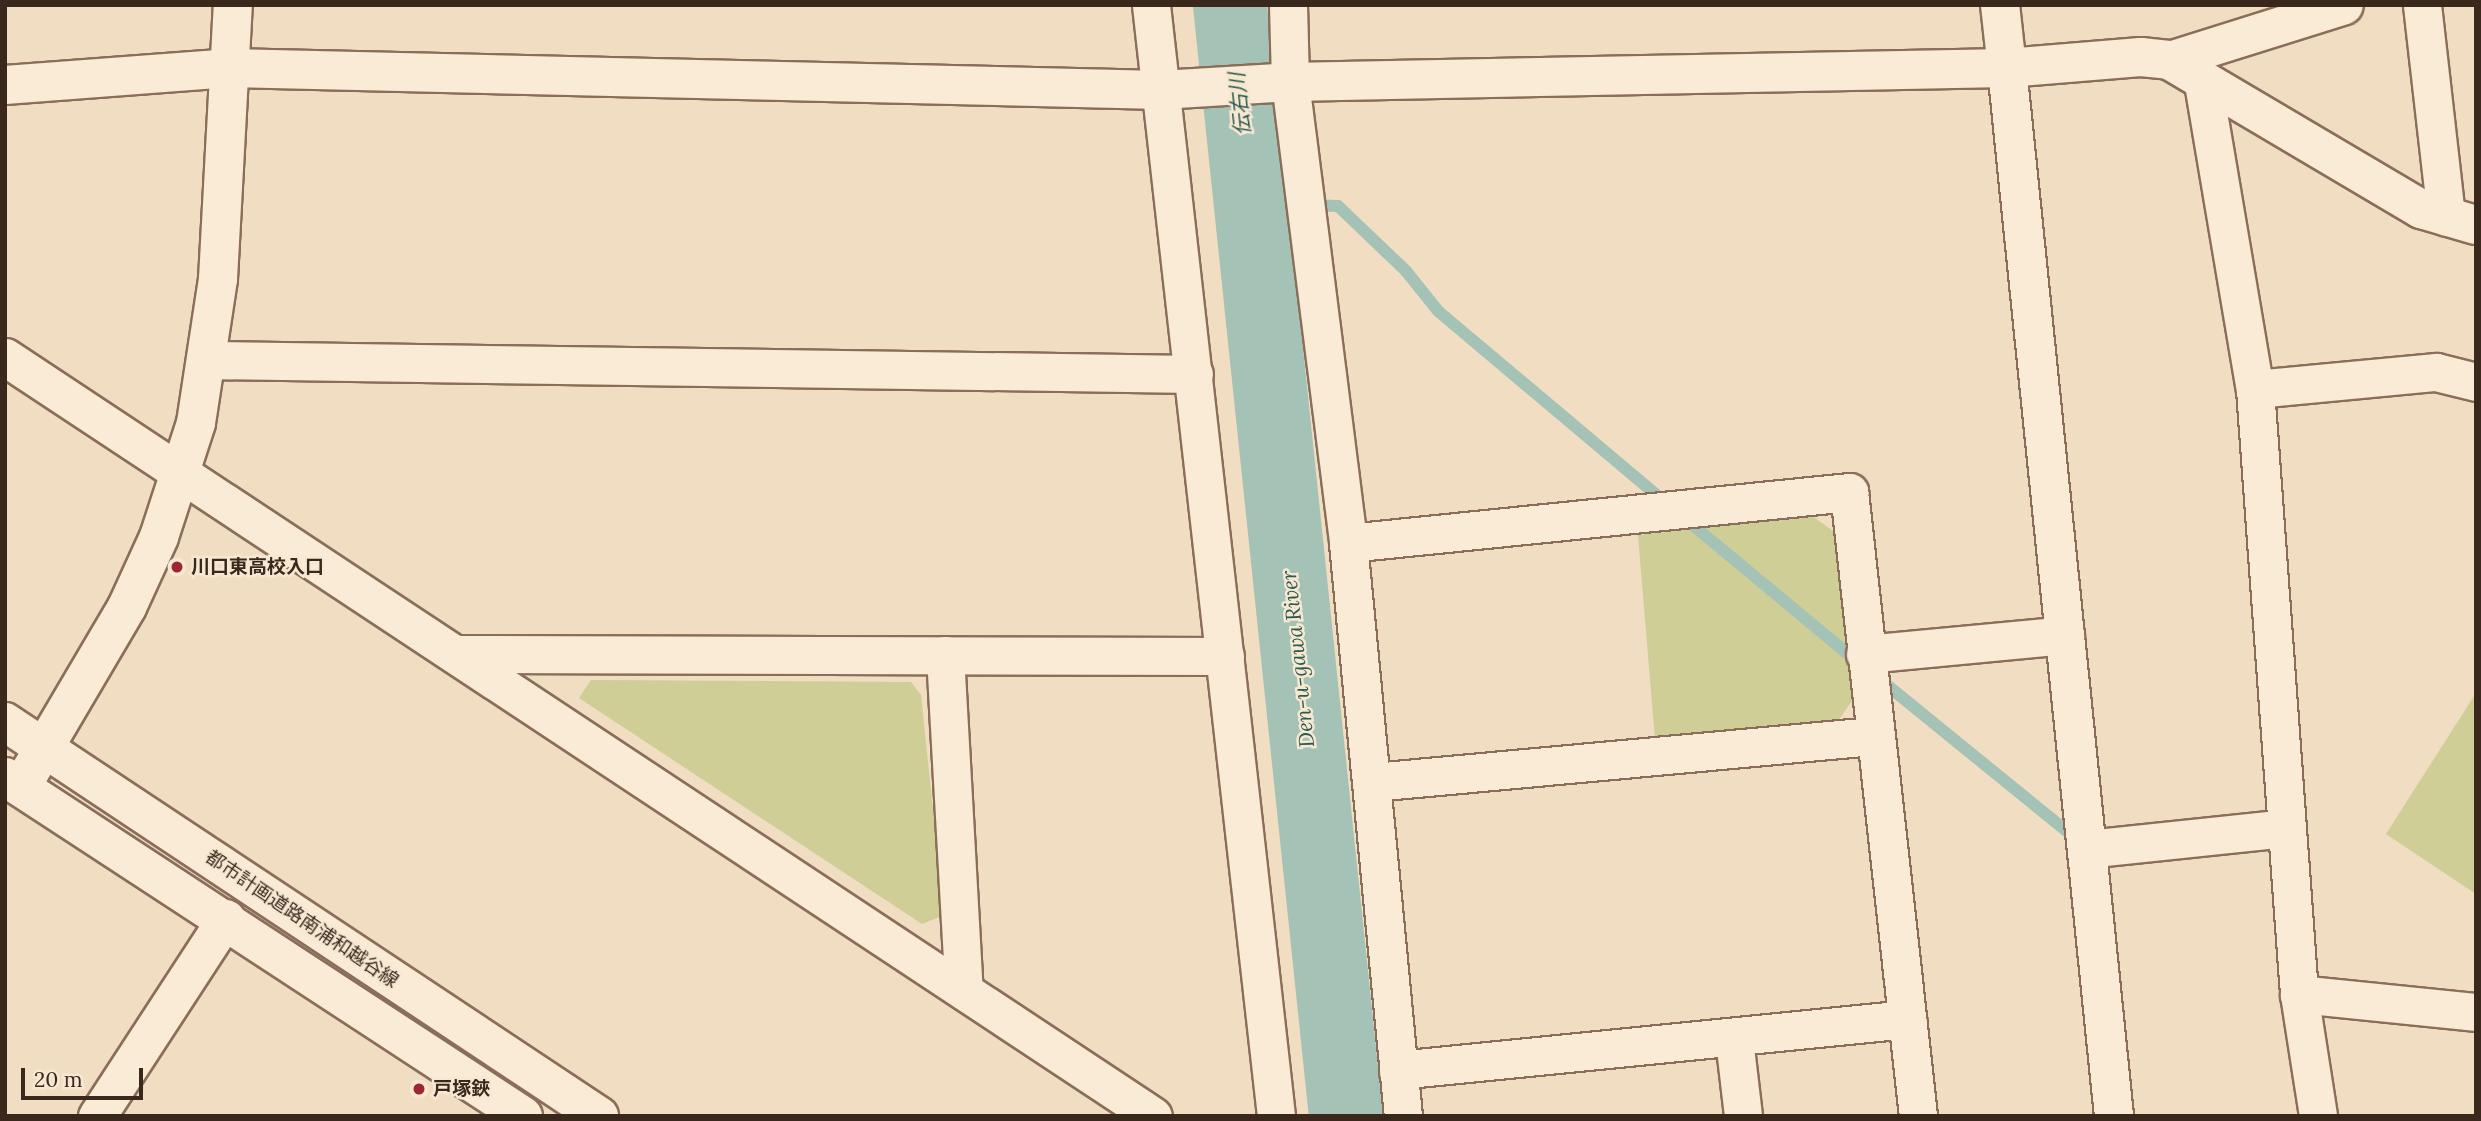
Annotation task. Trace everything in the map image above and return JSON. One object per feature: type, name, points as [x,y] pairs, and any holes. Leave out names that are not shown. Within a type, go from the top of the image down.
[{"type":"street","points":[[233,5],[218,279],[207,360],[183,472],[127,607],[46,748],[13,782],[226,918],[523,1116]]},
{"type":"street","points":[[1151,5],[1276,1116]]},
{"type":"street","points":[[1288,5],[1290,82],[1348,543],[1403,1116]]},
{"type":"street","points":[[2000,5],[2114,1116]]},
{"type":"street","points":[[5,85],[229,68],[1161,90],[1290,82],[2007,68],[2141,57],[2169,60],[2344,5]]},
{"type":"street","points":[[2169,60],[2203,83],[2421,209],[2461,221],[2422,5]]},
{"type":"street","points":[[2203,83],[2255,389],[2299,994],[2318,1116]]},
{"type":"street","points":[[5,357],[459,654],[1153,1116]]},
{"type":"street","points":[[207,360],[1194,374]]},
{"type":"street","points":[[2255,389],[2436,372],[2476,382]]},
{"type":"street","points":[[1348,543],[1849,492],[1873,736],[1908,1019],[1917,1116]]},
{"type":"street","points":[[1865,654],[2065,635]]},
{"type":"street","points":[[459,654],[1225,656]]},
{"type":"street","points":[[945,655],[964,990]]},
{"type":"street","name":"都市計画道路南浦和越谷線","points":[[5,722],[599,1116]]},
{"type":"street","points":[[1373,782],[1873,736]]},
{"type":"street","points":[[2087,849],[2286,828]]},
{"type":"street","points":[[97,1116],[226,918]]},
{"type":"street","points":[[2299,994],[2476,1012]]},
{"type":"street","points":[[1398,1070],[1734,1040],[1908,1019]]},
{"type":"street","points":[[1734,1040],[1743,1116]]},
{"type":"green space","points":[[1812,516],[1839,535],[1854,698],[1838,721],[1655,739],[1638,535]]},
{"type":"green space","points":[[591,680],[911,682],[921,695],[944,915],[922,924],[579,698]]},
{"type":"green space","points":[[2476,693],[2476,894],[2386,834]]},
{"type":"waterway","name":"Den-u-gawa River","points":[[1230,5],[1346,1116]]},
{"type":"waterway","points":[[1250,203],[1338,206],[1406,271],[1438,311],[1666,503]]},
{"type":"waterway","points":[[1683,517],[1860,664]]},
{"type":"waterway","points":[[1877,677],[2068,832]]},
{"type":"place","name":"川口東高校入口","points":[[177,567]]},
{"type":"place","name":"戸塚鋏","points":[[419,1089]]},
{"type":"water label","name":"伝右川","points":[[1240,104]]}]
